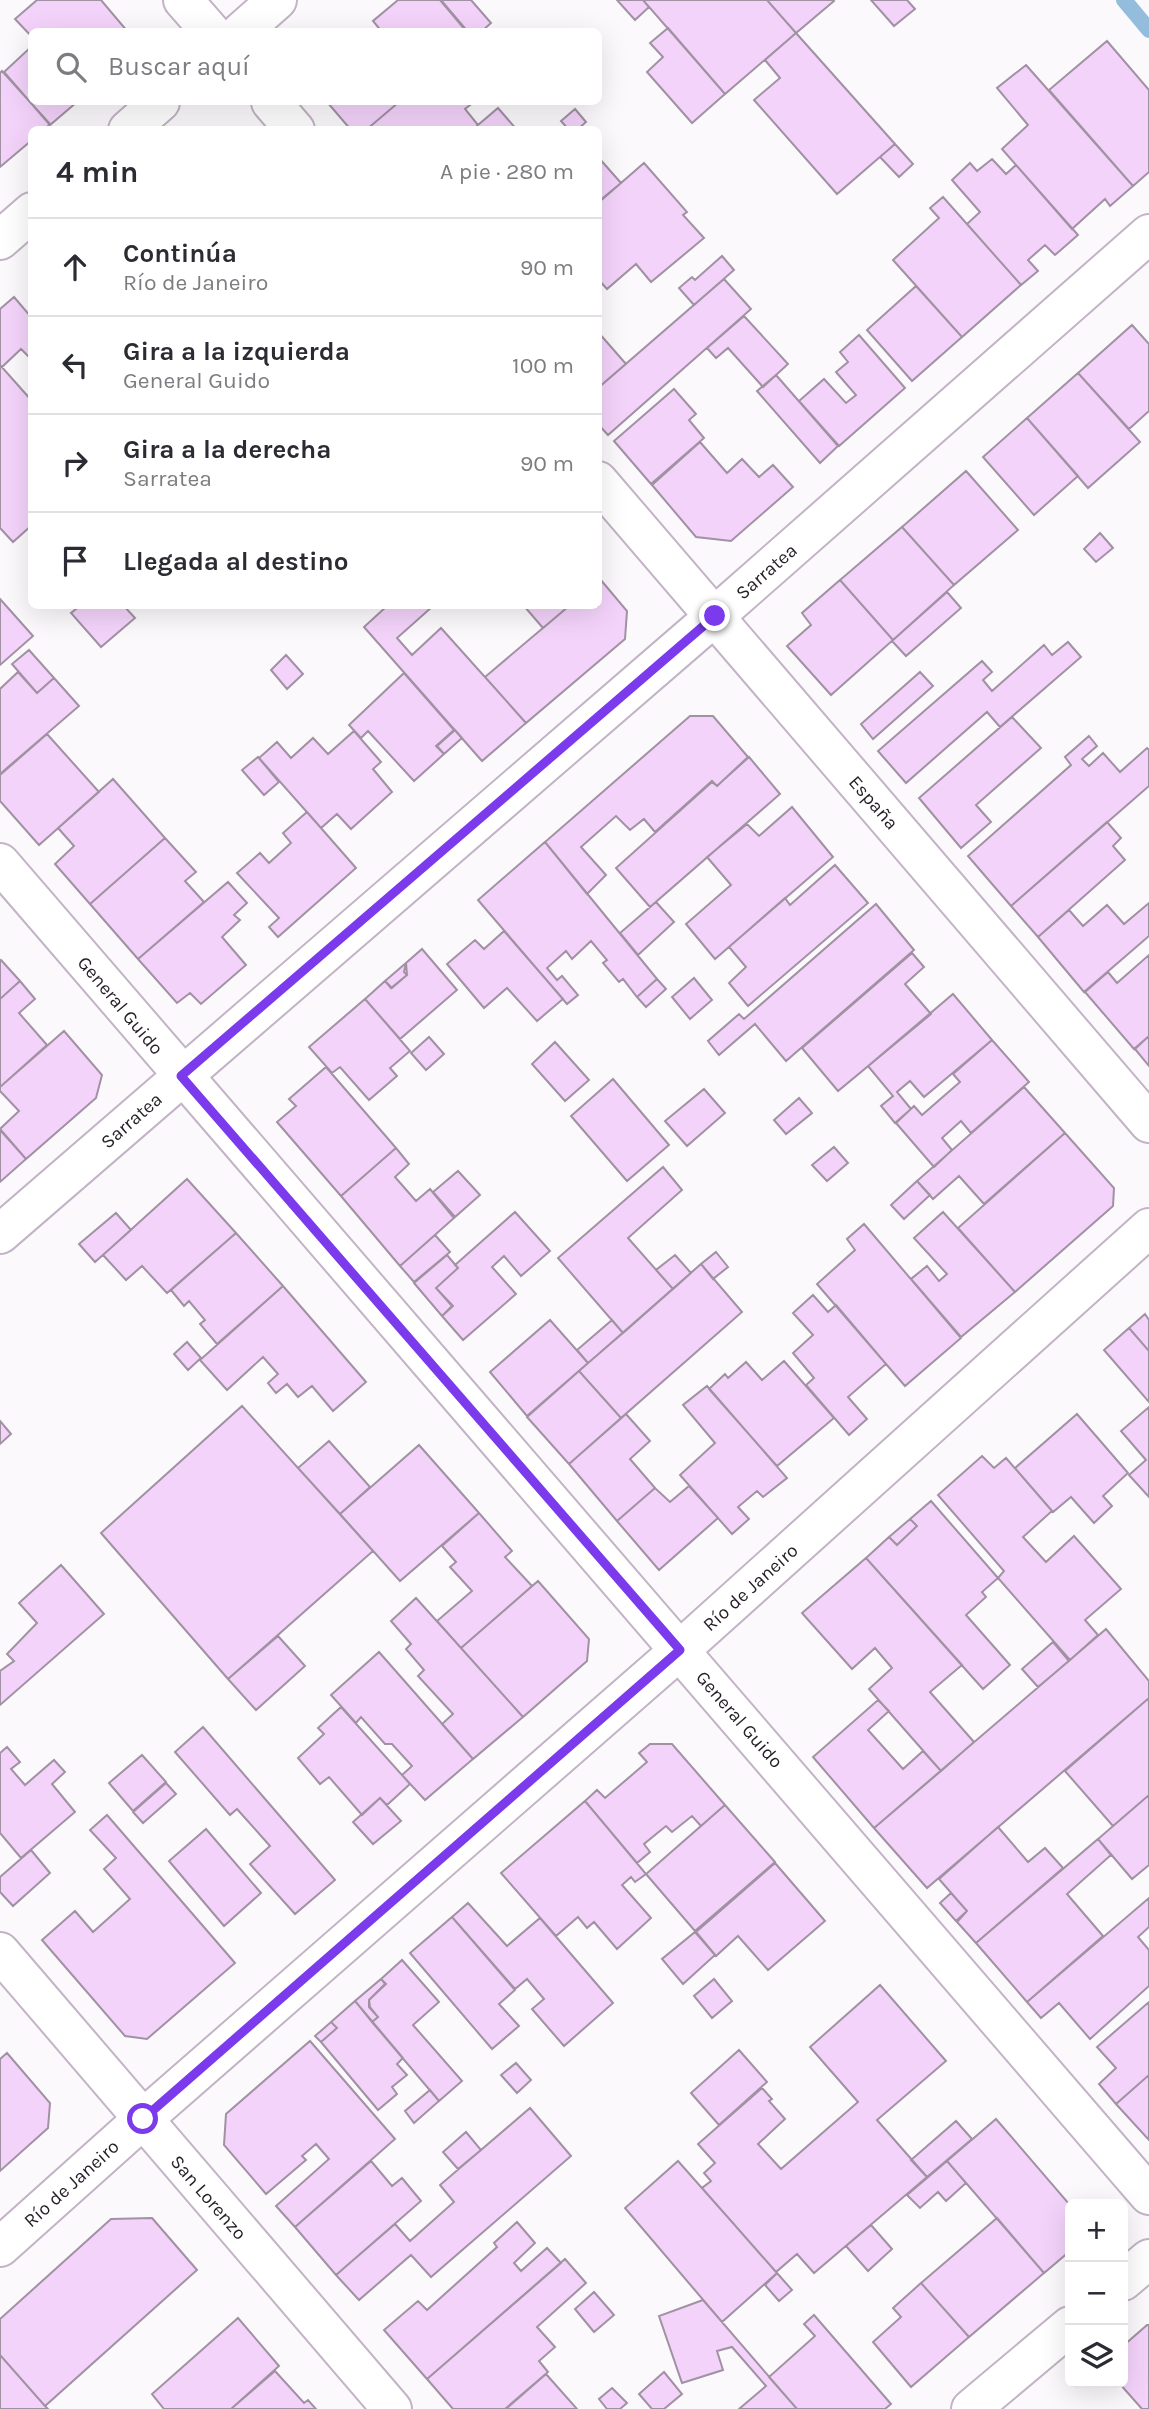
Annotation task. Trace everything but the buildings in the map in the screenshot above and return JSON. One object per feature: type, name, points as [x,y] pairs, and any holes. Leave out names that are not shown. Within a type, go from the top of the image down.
[{"type":"street","points":[[183,0],[208,28]]},
{"type":"street","points":[[245,28],[276,0]]},
{"type":"street","points":[[133,126],[157,105]]},
{"type":"street","points":[[274,105],[292,126]]},
{"type":"street","points":[[0,240],[28,216]]},
{"type":"street","name":"Sarratea","points":[[0,1234],[715,616],[1149,234]]},
{"type":"street","name":"España","points":[[602,486],[1149,1123]]},
{"type":"street","name":"General Guido","points":[[0,863],[1149,2195]]},
{"type":"street","name":"Río de Janeiro","points":[[0,2247],[680,1650],[1149,1228]]},
{"type":"street","name":"San Lorenzo","points":[[0,1952],[392,2409]]},
{"type":"street","points":[[1128,2277],[1149,2259]]},
{"type":"street","points":[[971,2409],[1065,2330]]},
{"type":"waterway","points":[[1124,0],[1149,30]]},
{"type":"route","points":[[143,2119],[680,1650],[181,1076],[715,616]]}]
